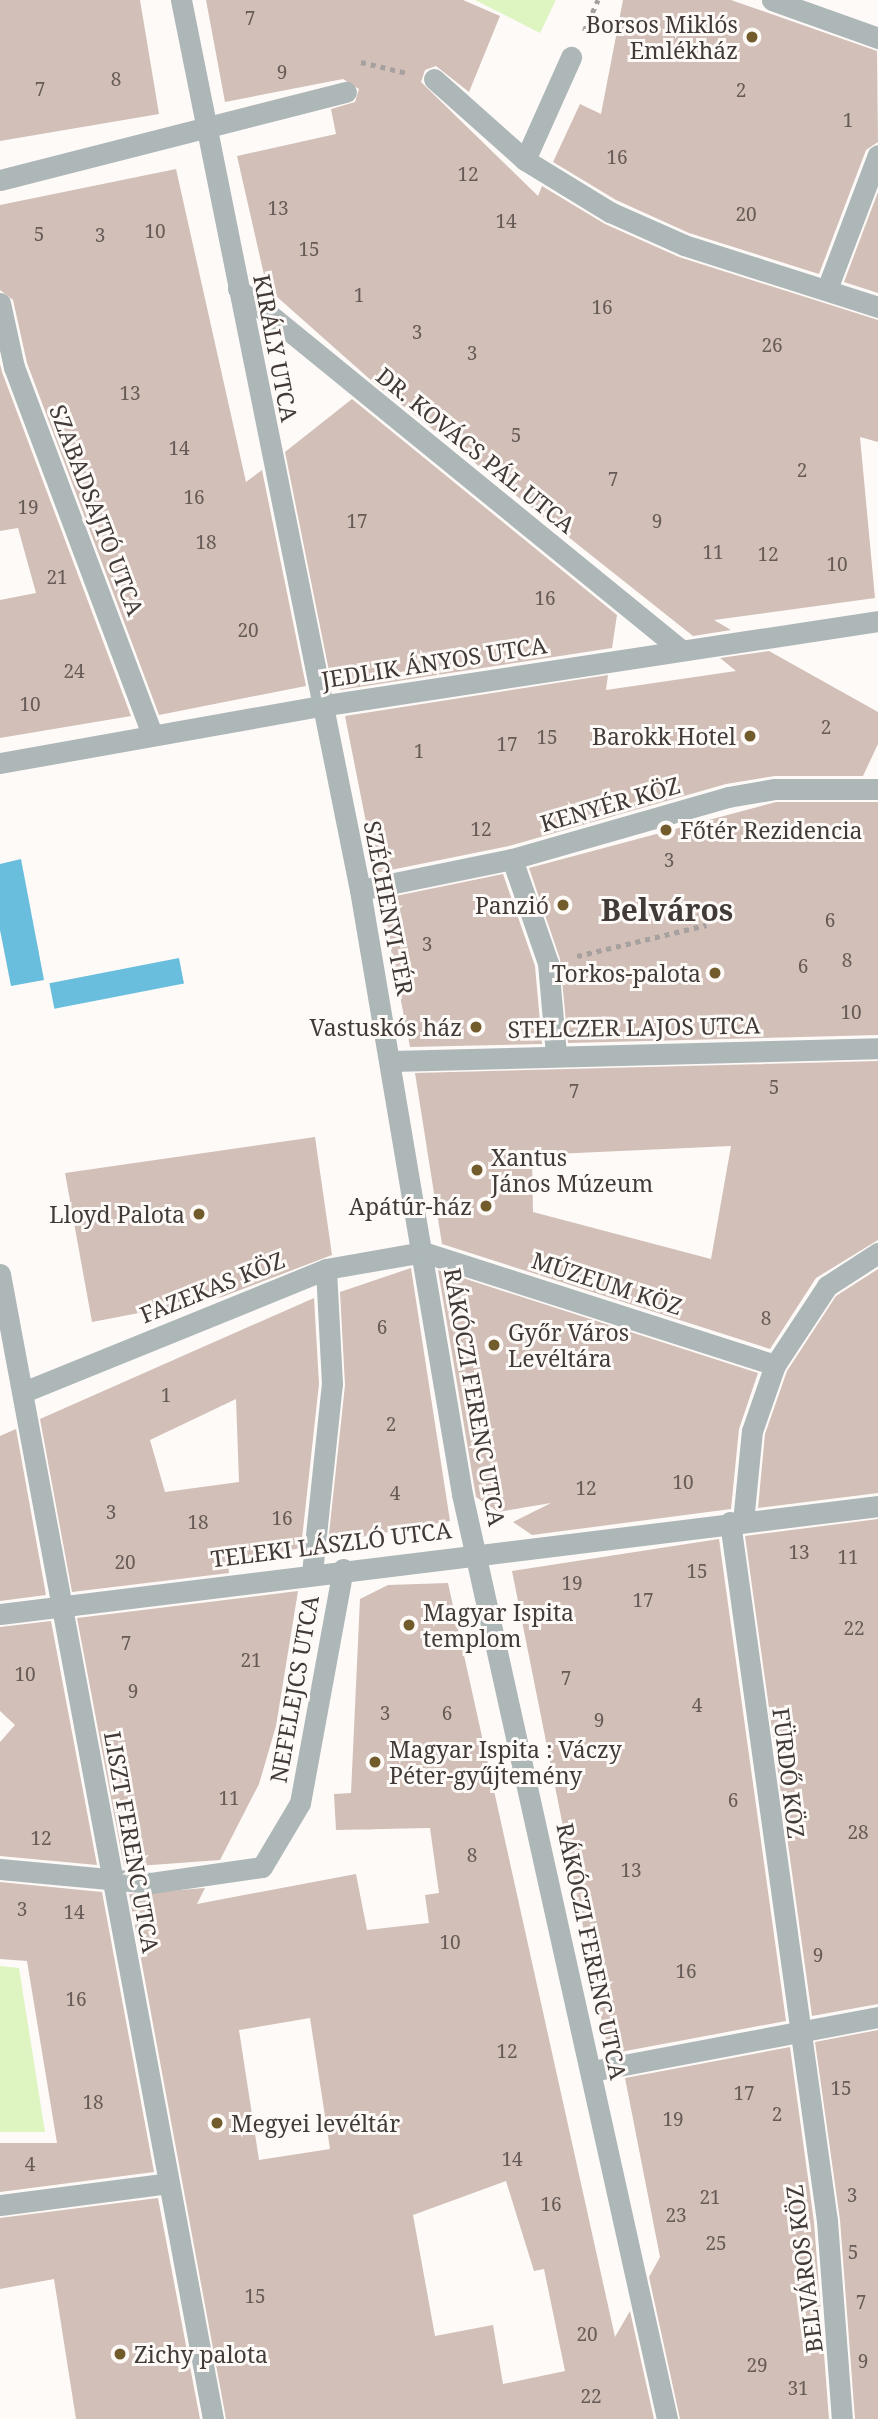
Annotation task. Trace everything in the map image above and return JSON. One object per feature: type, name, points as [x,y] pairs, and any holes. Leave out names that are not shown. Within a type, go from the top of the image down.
[{"type":"street","name":"KIRÁLY UTCA","points":[[181,0],[320,706]]},
{"type":"street","points":[[772,0],[878,38]]},
{"type":"street","points":[[525,160],[571,57]]},
{"type":"street","points":[[433,79],[525,160],[610,212],[684,245],[878,307]]},
{"type":"street","points":[[0,180],[346,92]]},
{"type":"street","points":[[827,289],[878,155]]},
{"type":"street","name":"DR. KOVÁCS PÁL UTCA","points":[[238,289],[681,650]]},
{"type":"street","name":"SZABADSAJTÓ UTCA","points":[[0,303],[14,367],[152,734]]},
{"type":"street","name":"JEDLIK ÁNYOS UTCA","points":[[0,763],[320,706],[878,621]]},
{"type":"street","name":"SZÉCHENYI TÉR","points":[[320,706],[360,890],[403,1121]]},
{"type":"street","name":"KENYÉR KÖZ","points":[[360,890],[512,859],[728,797],[775,789],[878,789]]},
{"type":"street","points":[[512,859],[548,963],[556,1054]]},
{"type":"street","name":"STELCZER LAJOS UTCA","points":[[391,1061],[556,1054],[878,1048]]},
{"type":"street","name":"RÁKÓCZI FERENC UTCA","points":[[403,1121],[423,1252],[477,1552],[667,2419]]},
{"type":"street","name":"FAZEKAS KÖZ","points":[[26,1391],[326,1269],[423,1252]]},
{"type":"street","name":"MÚZEUM KÖZ","points":[[423,1252],[775,1365]]},
{"type":"street","name":"FÜRDŐ KÖZ","points":[[796,2030],[737,1522],[752,1431],[775,1365],[827,1286],[878,1253]]},
{"type":"street","points":[[312,1573],[332,1384],[326,1269]]},
{"type":"street","name":"LISZT FERENC UTCA","points":[[0,1274],[7,1328],[26,1391],[111,1881],[213,2419]]},
{"type":"street","name":"TELEKI LÁSZLÓ UTCA","points":[[0,1614],[477,1552],[878,1506]]},
{"type":"street","name":"NEFELEJCS UTCA","points":[[111,1881],[151,1883],[262,1867],[300,1803],[343,1569]]},
{"type":"street","points":[[0,1870],[111,1881]]},
{"type":"street","points":[[592,2071],[796,2030],[878,2017]]},
{"type":"street","name":"BELVÁROS KÖZ","points":[[796,2030],[827,2221],[842,2419]]},
{"type":"street","points":[[0,2205],[169,2183]]},
{"type":"path","points":[[346,92],[351,60],[433,79]]},
{"type":"path","points":[[548,963],[706,925]]},
{"type":"green space","points":[[475,0],[556,0],[540,33]]},
{"type":"green space","points":[[0,1966],[19,1968],[45,2132],[0,2132]]},
{"type":"water","points":[[21,859],[44,980],[11,986],[0,930],[0,864]]},
{"type":"water","points":[[179,958],[184,984],[54,1009],[49,983]]},
{"type":"building","points":[[0,0],[140,0],[159,114],[0,141]]},
{"type":"building","points":[[206,0],[463,0],[500,16],[469,92],[436,66],[425,70],[421,82],[538,196],[542,186],[605,224],[679,257],[878,320],[878,442],[860,437],[875,598],[714,620],[731,630],[693,636],[373,382],[267,288],[237,156],[336,134],[331,109],[355,102],[359,89],[343,79],[225,102]]},
{"type":"building","points":[[623,0],[731,0],[877,51],[878,142],[866,150],[819,274],[689,233],[616,200],[553,162],[580,104],[601,114]]},
{"type":"building","points":[[176,169],[246,482],[262,470],[306,686],[159,715],[27,363],[13,300],[0,290],[0,205]]},
{"type":"building","points":[[878,192],[878,293],[844,282]]},
{"type":"building","points":[[0,364],[131,716],[0,738],[0,600],[36,593],[18,528],[0,531]]},
{"type":"building","points":[[352,399],[617,615],[612,648],[340,690],[338,679],[331,681],[285,452]]},
{"type":"building","points":[[769,651],[878,712],[878,744],[863,776],[775,776],[726,784],[509,846],[376,873],[345,716],[608,675],[606,690],[736,671],[720,658]]},
{"type":"building","points":[[776,802],[878,802],[878,1035],[568,1043],[560,959],[529,868]]},
{"type":"building","points":[[503,874],[535,966],[542,1044],[410,1047],[381,899]]},
{"type":"building","name":"Apátúr-ház","points":[[878,1061],[878,1240],[816,1278],[770,1349],[442,1244],[415,1073]],"holes":[[[731,1146],[711,1259],[533,1212],[532,1155]]]},
{"type":"building","name":"Lloyd Palota","points":[[315,1137],[332,1255],[222,1297],[92,1322],[65,1173]]},
{"type":"building","points":[[411,1268],[450,1521],[328,1543],[345,1385],[340,1292]]},
{"type":"building","points":[[878,1269],[878,1493],[758,1508],[765,1434],[787,1371],[836,1296]]},
{"type":"building","points":[[438,1270],[758,1373],[739,1429],[731,1509],[532,1535],[513,1522],[551,1503],[498,1512],[476,1497]]},
{"type":"building","points":[[314,1298],[319,1384],[301,1548],[228,1562],[229,1573],[72,1592],[40,1419]],"holes":[[[236,1399],[239,1482],[165,1492],[150,1440]]]},
{"type":"building","points":[[16,1429],[46,1595],[0,1601],[0,1436]]},
{"type":"building","points":[[878,1519],[878,2004],[812,2016],[745,1536]]},
{"type":"building","points":[[719,1539],[786,2021],[620,2052],[618,2040],[606,2042],[512,1571]]},
{"type":"building","points":[[448,1583],[615,2337],[630,2311],[654,2419],[226,2419],[129,1894],[205,1888],[197,1904],[356,1874],[367,1930],[429,1923],[425,1895],[439,1893],[430,1828],[336,1830],[334,1794],[351,1793],[360,1599],[388,1585]],"holes":[[[310,2018],[330,2149],[259,2160],[239,2030]],[[506,2181],[534,2271],[544,2269],[565,2371],[503,2384],[493,2325],[435,2336],[413,2215]]]},
{"type":"building","points":[[298,1591],[276,1726],[259,1784],[220,1860],[124,1867],[77,1618]]},
{"type":"building","points":[[51,1621],[97,1865],[0,1856],[0,1742],[15,1725],[0,1711],[0,1627]]},
{"type":"building","points":[[0,1882],[102,1892],[154,2172],[0,2192],[0,2143],[57,2143],[27,1961],[0,1959]]},
{"type":"building","points":[[878,2030],[878,2419],[855,2419],[840,2220],[815,2042]]},
{"type":"building","points":[[790,2047],[814,2222],[829,2419],[680,2419],[649,2277],[660,2257],[625,2078]]},
{"type":"building","name":"Zichy palota","points":[[158,2198],[200,2419],[76,2419],[54,2279],[0,2289],[0,2218]]},
{"type":"place","name":"Borsos Miklós Emlékház","points":[[752,37]]},
{"type":"place","name":"Barokk Hotel","points":[[750,736]]},
{"type":"place","name":"Főtér Rezidencia","points":[[666,830]]},
{"type":"place","name":"Panzió","points":[[563,905]]},
{"type":"place","name":"Torkos-palota","points":[[715,973]]},
{"type":"place","name":"Vastuskós ház","points":[[476,1027]]},
{"type":"place","name":"Xantus János Múzeum","points":[[477,1170]]},
{"type":"place","name":"Apátúr-ház","points":[[486,1206]]},
{"type":"place","name":"Lloyd Palota","points":[[199,1214]]},
{"type":"place","name":"Győr Város Levéltára","points":[[494,1345]]},
{"type":"place","name":"Magyar Ispita templom","points":[[409,1625]]},
{"type":"place","name":"Magyar Ispita : Váczy Péter-gyűjtemény","points":[[375,1762]]},
{"type":"place","name":"Megyei levéltár","points":[[217,2123]]},
{"type":"place","name":"Zichy palota","points":[[120,2354]]},
{"type":"district","name":"Belváros","points":[[667,910]]}]
